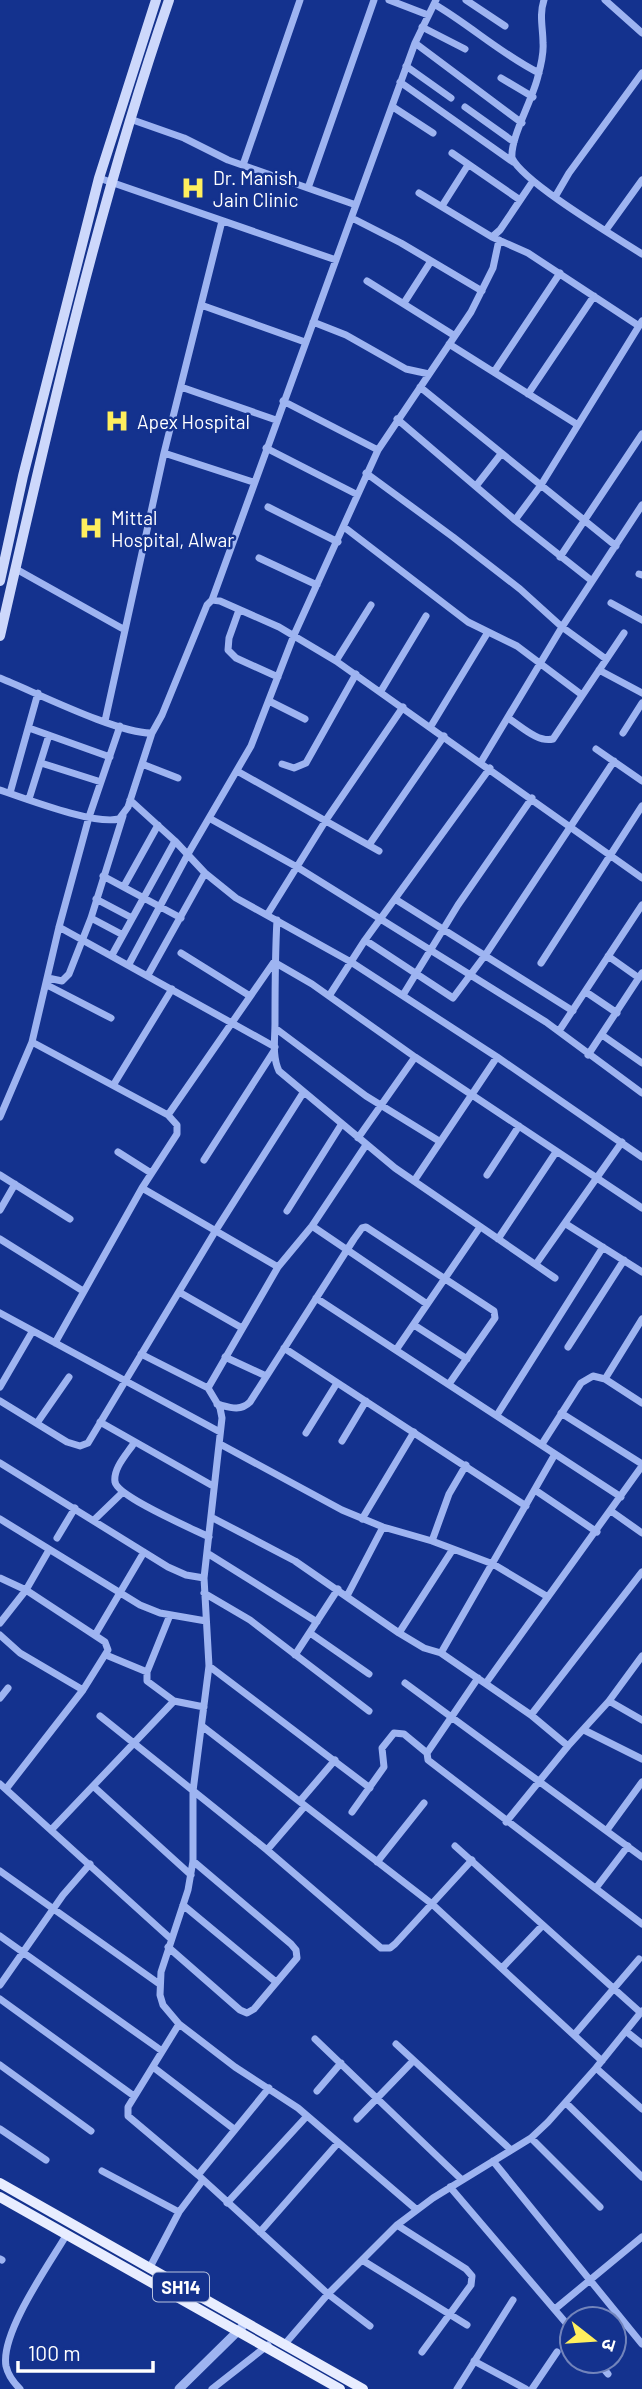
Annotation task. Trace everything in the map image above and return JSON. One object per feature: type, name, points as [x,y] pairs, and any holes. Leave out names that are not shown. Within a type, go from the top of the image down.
[{"type":"main road","points":[[0,581],[23,476],[100,178],[155,1],[168,3],[130,119],[65,355],[0,636]]},
{"type":"main road","name":"SH14","points":[[0,2183],[149,2269],[242,2327]]},
{"type":"main road","name":"SH14","points":[[0,2197],[363,2389]]},
{"type":"main road","name":"SH14","points":[[274,2344],[340,2389]]},
{"type":"street","points":[[243,165],[300,0]]},
{"type":"street","points":[[308,188],[374,0]]},
{"type":"street","points":[[389,0],[428,15]]},
{"type":"street","points":[[466,0],[505,26]]},
{"type":"street","points":[[513,162],[511,154],[514,142],[533,97],[539,73],[543,47],[540,18],[544,0]]},
{"type":"street","points":[[605,0],[642,33]]},
{"type":"street","points":[[47,982],[65,980],[83,939],[152,733],[207,605],[212,600],[400,82],[435,2],[515,61],[539,73]]},
{"type":"street","points":[[422,27],[465,50]]},
{"type":"street","points":[[415,43],[522,123]]},
{"type":"street","points":[[406,66],[451,97]]},
{"type":"street","points":[[555,197],[569,173],[642,73]]},
{"type":"street","points":[[501,78],[533,97]]},
{"type":"street","points":[[400,82],[513,162],[555,197],[640,250]]},
{"type":"street","points":[[393,107],[433,133]]},
{"type":"street","points":[[465,107],[514,142]]},
{"type":"street","points":[[130,119],[184,138],[243,165],[356,205]]},
{"type":"street","points":[[452,153],[520,200]]},
{"type":"street","points":[[442,206],[468,165]]},
{"type":"street","points":[[100,178],[336,260]]},
{"type":"street","points":[[606,230],[642,180]]},
{"type":"street","points":[[129,964],[188,854],[251,746],[294,635],[338,542],[366,473],[397,419],[482,292],[494,268],[496,238],[533,181]]},
{"type":"street","points":[[419,193],[496,238],[528,253],[640,324],[541,485],[515,520]]},
{"type":"street","points":[[352,218],[482,292]]},
{"type":"street","points":[[105,721],[164,453],[222,221]]},
{"type":"street","points":[[404,303],[431,261]]},
{"type":"street","points":[[494,372],[560,273]]},
{"type":"street","points":[[367,281],[455,335]]},
{"type":"street","points":[[528,394],[594,296]]},
{"type":"street","points":[[201,304],[305,342]]},
{"type":"street","points":[[313,322],[346,335],[406,369],[429,374]]},
{"type":"street","points":[[449,344],[578,425]]},
{"type":"street","points":[[181,387],[276,420]]},
{"type":"street","points":[[420,387],[616,546]]},
{"type":"street","points":[[283,401],[378,450]]},
{"type":"street","points":[[397,419],[515,520],[592,581]]},
{"type":"street","points":[[560,557],[586,522],[642,434]]},
{"type":"street","points":[[266,447],[356,494]]},
{"type":"street","points":[[164,453],[253,482]]},
{"type":"street","points":[[476,486],[501,454]]},
{"type":"street","points":[[366,473],[501,574],[562,627],[606,659]]},
{"type":"street","points":[[481,762],[562,627],[642,505]]},
{"type":"street","points":[[268,507],[338,542]]},
{"type":"street","points":[[344,527],[468,622],[517,646],[582,695]]},
{"type":"street","points":[[259,558],[317,585]]},
{"type":"street","points":[[16,569],[125,629]]},
{"type":"street","points":[[212,600],[220,601],[294,635],[336,661],[432,726],[642,878]]},
{"type":"street","points":[[611,603],[642,620]]},
{"type":"street","points":[[336,661],[371,605]]},
{"type":"street","points":[[239,610],[227,644],[228,650],[236,658],[278,677]]},
{"type":"street","points":[[381,691],[426,615]]},
{"type":"street","points":[[432,726],[488,632]]},
{"type":"street","points":[[508,718],[546,741],[553,739],[624,633]]},
{"type":"street","points":[[599,670],[642,693]]},
{"type":"street","points":[[282,764],[299,767],[306,762],[356,674]]},
{"type":"street","points":[[0,678],[105,721],[152,733]]},
{"type":"street","points":[[10,793],[38,693]]},
{"type":"street","points":[[269,701],[305,719]]},
{"type":"street","points":[[623,733],[642,703]]},
{"type":"street","points":[[267,915],[326,820],[403,707]]},
{"type":"street","points":[[0,1117],[32,1042],[59,926],[89,817],[120,726]]},
{"type":"street","points":[[29,728],[110,757]]},
{"type":"street","points":[[29,799],[49,735]]},
{"type":"street","points":[[369,845],[444,736]]},
{"type":"street","points":[[596,748],[642,781]]},
{"type":"street","points":[[365,940],[453,998],[486,954],[614,761]]},
{"type":"street","points":[[41,763],[101,782]]},
{"type":"street","points":[[142,764],[178,778]]},
{"type":"street","points":[[329,996],[365,940],[490,768]]},
{"type":"street","points":[[237,771],[379,851]]},
{"type":"street","points":[[0,790],[89,817],[115,820],[123,816]]},
{"type":"street","points":[[403,995],[443,929],[532,798]]},
{"type":"street","points":[[130,800],[205,873],[236,898],[351,962],[403,995],[642,1157]]},
{"type":"street","points":[[541,963],[642,806]]},
{"type":"street","points":[[209,818],[297,867],[470,974],[559,1031],[642,1093]]},
{"type":"street","points":[[124,886],[158,825]]},
{"type":"street","points":[[112,955],[175,841]]},
{"type":"street","points":[[148,975],[205,873]]},
{"type":"street","points":[[103,876],[181,918]]},
{"type":"street","points":[[96,899],[131,918]]},
{"type":"street","points":[[395,899],[573,1011]]},
{"type":"street","points":[[559,1031],[642,905]]},
{"type":"street","points":[[91,918],[123,935]]},
{"type":"street","points":[[277,920],[274,962],[275,1049],[279,1071],[366,1145],[555,1278]]},
{"type":"street","points":[[59,926],[275,1049]]},
{"type":"street","points":[[181,953],[250,996]]},
{"type":"street","points":[[588,1055],[640,976],[608,956]]},
{"type":"street","points":[[274,962],[329,996],[415,1057],[642,1208]]},
{"type":"street","points":[[168,1115],[274,962]]},
{"type":"street","points":[[47,982],[111,1018]]},
{"type":"street","points":[[114,1084],[172,989]]},
{"type":"street","points":[[586,992],[617,1013]]},
{"type":"street","points":[[275,1028],[380,1105],[439,1141]]},
{"type":"street","points":[[602,1035],[642,1063]]},
{"type":"street","points":[[32,1042],[114,1084],[168,1115],[177,1125],[177,1133],[142,1188],[55,1343]]},
{"type":"street","points":[[204,1160],[275,1049]]},
{"type":"street","points":[[358,1138],[415,1057]]},
{"type":"street","points":[[414,1181],[497,1057]]},
{"type":"street","points":[[2,1405],[84,1446],[303,1093]]},
{"type":"street","points":[[287,1211],[341,1125]]},
{"type":"street","points":[[487,1175],[519,1126]]},
{"type":"street","points":[[536,1264],[622,1142]]},
{"type":"street","points":[[208,1388],[278,1267],[312,1226],[366,1145]]},
{"type":"street","points":[[118,1152],[151,1173]]},
{"type":"street","points":[[498,1239],[556,1152]]},
{"type":"street","points":[[0,1175],[70,1219]]},
{"type":"street","points":[[0,1210],[15,1184]]},
{"type":"street","points":[[142,1188],[278,1267]]},
{"type":"street","points":[[566,1224],[642,1272]]},
{"type":"street","points":[[312,1226],[427,1304]]},
{"type":"street","points":[[217,1404],[238,1409],[245,1407],[347,1250],[362,1228],[366,1227],[492,1309],[495,1314],[449,1384]]},
{"type":"street","points":[[396,1350],[480,1227]]},
{"type":"street","points":[[0,1239],[83,1291]]},
{"type":"street","points":[[497,1415],[603,1247]]},
{"type":"street","points":[[568,1348],[624,1260]]},
{"type":"street","points":[[179,1293],[242,1328]]},
{"type":"street","points":[[316,1298],[621,1497]]},
{"type":"street","points":[[0,1313],[220,1432]]},
{"type":"street","points":[[604,1379],[642,1319]]},
{"type":"street","points":[[414,1325],[467,1359]]},
{"type":"street","points":[[0,1387],[32,1332]]},
{"type":"street","points":[[284,1348],[526,1506]]},
{"type":"street","points":[[141,1354],[208,1388],[222,1418],[204,1578],[209,1665],[193,1791],[193,1861],[183,1905],[170,1938],[158,1983],[163,2005],[179,2024],[235,2067],[307,2116],[417,2210]]},
{"type":"street","points":[[225,1357],[267,1376]]},
{"type":"street","points":[[542,1444],[586,1379],[593,1376],[604,1379],[642,1403]]},
{"type":"street","points":[[37,1423],[69,1377]]},
{"type":"street","points":[[306,1433],[337,1383]]},
{"type":"street","points":[[342,1441],[366,1401]]},
{"type":"street","points":[[486,1683],[597,1532],[642,1465],[561,1413]]},
{"type":"street","points":[[100,1422],[213,1486]]},
{"type":"street","points":[[362,1519],[414,1432]]},
{"type":"street","points":[[134,1443],[117,1471],[117,1487],[209,1537]]},
{"type":"street","points":[[220,1444],[362,1519],[493,1564],[548,1597]]},
{"type":"street","points":[[442,1653],[555,1454]]},
{"type":"street","points":[[0,1463],[177,1572],[204,1578]]},
{"type":"street","points":[[432,1541],[449,1494],[466,1465]]},
{"type":"street","points":[[535,1490],[597,1532]]},
{"type":"street","points":[[94,1520],[123,1492]]},
{"type":"street","points":[[57,1538],[75,1508]]},
{"type":"street","points":[[611,1511],[642,1533]]},
{"type":"street","points":[[211,1517],[295,1561],[424,1648],[442,1653],[531,1715],[568,1746]]},
{"type":"street","points":[[0,1519],[151,1610],[206,1621]]},
{"type":"street","points":[[347,1596],[383,1527]]},
{"type":"street","points":[[399,1633],[453,1549]]},
{"type":"street","points":[[0,1623],[26,1590],[49,1550]]},
{"type":"street","points":[[95,1635],[144,1552]]},
{"type":"street","points":[[207,1553],[317,1622]]},
{"type":"street","points":[[531,1715],[642,1572]]},
{"type":"street","points":[[0,1578],[26,1590],[95,1635],[107,1646],[106,1655],[83,1690],[3,1787],[170,1938]]},
{"type":"street","points":[[295,1655],[338,1589]]},
{"type":"street","points":[[204,1593],[250,1620],[369,1711]]},
{"type":"street","points":[[170,1615],[146,1677],[151,1685],[174,1701],[204,1707]]},
{"type":"street","points":[[310,1633],[369,1674]]},
{"type":"street","points":[[0,1635],[20,1653],[83,1690]]},
{"type":"street","points":[[106,1655],[147,1672]]},
{"type":"street","points":[[506,1822],[609,1701],[641,1658]]},
{"type":"street","points":[[209,1665],[370,1788]]},
{"type":"street","points":[[427,1753],[478,1678]]},
{"type":"street","points":[[405,1683],[642,1857]]},
{"type":"street","points":[[0,1698],[8,1688]]},
{"type":"street","points":[[52,1829],[174,1701]]},
{"type":"street","points":[[609,1701],[642,1720]]},
{"type":"street","points":[[100,1716],[385,1949],[395,1944],[472,1860]]},
{"type":"street","points":[[202,1726],[432,1904],[602,2061]]},
{"type":"street","points":[[584,1730],[642,1759]]},
{"type":"street","points":[[352,1812],[384,1767],[382,1748],[394,1733],[404,1734],[427,1753],[431,1763],[642,1924]]},
{"type":"street","points":[[267,1850],[335,1760]]},
{"type":"street","points":[[607,1830],[642,1782]]},
{"type":"street","points":[[93,1786],[191,1875]]},
{"type":"street","points":[[377,1862],[424,1803]]},
{"type":"street","points":[[212,2389],[274,2344],[397,2225],[450,2187],[531,2138],[566,2103],[641,2012],[455,1846]]},
{"type":"street","points":[[596,1888],[628,1846]]},
{"type":"street","points":[[168,1947],[247,2012],[254,2009],[297,1958],[296,1950],[193,1861]]},
{"type":"street","points":[[0,1985],[54,1907],[90,1864]]},
{"type":"street","points":[[0,1871],[158,1983]]},
{"type":"street","points":[[183,1905],[276,1982]]},
{"type":"street","points":[[503,1968],[542,1926]]},
{"type":"street","points":[[0,1936],[162,2051]]},
{"type":"street","points":[[574,2035],[639,1959]]},
{"type":"street","points":[[0,2000],[134,2096]]},
{"type":"street","points":[[179,2024],[134,2096],[127,2111],[131,2120],[200,2178],[328,2294],[370,2326]]},
{"type":"street","points":[[627,2032],[642,2044]]},
{"type":"street","points":[[315,2039],[462,2180]]},
{"type":"street","points":[[396,2044],[511,2150]]},
{"type":"street","points":[[357,2119],[412,2061]]},
{"type":"street","points":[[317,2091],[341,2063]]},
{"type":"street","points":[[0,2065],[91,2132]]},
{"type":"street","points":[[153,2067],[234,2129]]},
{"type":"street","points":[[596,2068],[642,2109]]},
{"type":"street","points":[[149,2269],[200,2178],[234,2129],[269,2088]]},
{"type":"street","points":[[566,2103],[642,2177]]},
{"type":"street","points":[[227,2203],[307,2116]]},
{"type":"street","points":[[0,2129],[46,2160]]},
{"type":"street","points":[[531,2138],[600,2207]]},
{"type":"street","points":[[260,2232],[338,2143]]},
{"type":"street","points":[[492,2161],[642,2344]]},
{"type":"street","points":[[102,2171],[179,2212]]},
{"type":"street","points":[[450,2187],[558,2313]]},
{"type":"street","points":[[397,2225],[466,2269],[472,2277],[471,2285],[422,2352]]},
{"type":"street","points":[[20,2389],[6,2366],[9,2341],[17,2319],[67,2234]]},
{"type":"street","points":[[555,2309],[642,2237]]},
{"type":"street","points":[[362,2260],[467,2325]]},
{"type":"street","points":[[457,2389],[513,2300]]},
{"type":"street","points":[[179,2389],[242,2327]]},
{"type":"street","points":[[532,2389],[557,2352]]},
{"type":"street","points":[[474,2361],[526,2389]]},
{"type":"place","name":"Dr. Manish Jain Clinic","points":[[193,188]]},
{"type":"place","name":"Apex Hospital","points":[[117,421]]},
{"type":"place","name":"Mittal Hospital, Alwar","points":[[91,528]]}]
